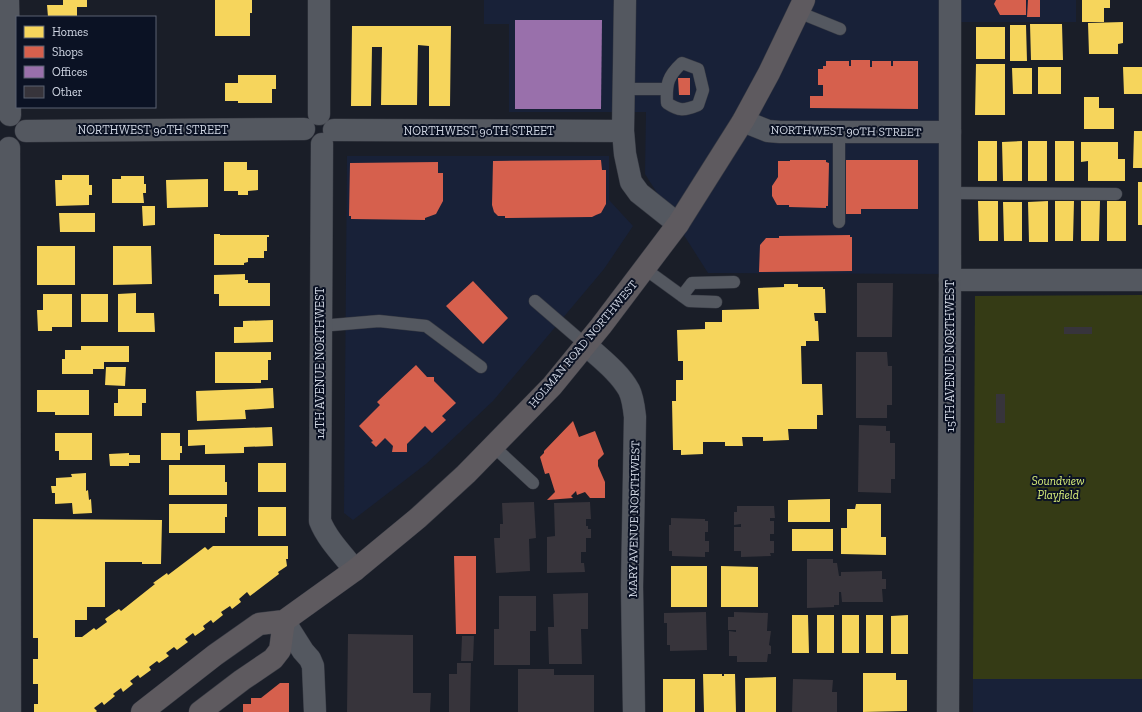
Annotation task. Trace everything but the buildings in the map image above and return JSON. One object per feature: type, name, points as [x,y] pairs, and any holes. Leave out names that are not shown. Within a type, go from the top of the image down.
[{"type":"main road","name":"HOLMAN ROAD NORTHWEST","points":[[142,712],[215,655],[259,624],[284,621],[355,570],[418,518],[466,474],[552,386],[645,270],[678,224],[743,121],[769,73],[801,6]]},
{"type":"main road","points":[[200,712],[242,680],[273,659],[280,650],[284,621]]},
{"type":"street","points":[[8,0],[5,116],[19,117],[23,122],[26,131],[21,143],[16,146],[4,146],[10,712]]},
{"type":"street","points":[[319,0],[319,114]]},
{"type":"street","points":[[625,0],[623,131],[625,154],[631,182],[639,193],[678,224]]},
{"type":"street","name":"15TH AVENUE NORTHWEST","points":[[948,712],[950,0]]},
{"type":"street","points":[[319,114],[326,116],[333,123],[328,137],[314,144],[306,137],[304,129],[305,122],[308,118],[319,114]]},
{"type":"street","name":"NORTHWEST 90TH STREET","points":[[743,121],[768,131],[780,132],[950,132]]},
{"type":"street","name":"NORTHWEST 90TH STREET","points":[[26,131],[304,129]]},
{"type":"street","name":"NORTHWEST 90TH STREET","points":[[328,137],[623,131]]},
{"type":"street","name":"14TH AVENUE NORTHWEST","points":[[328,137],[320,326],[320,521],[322,527],[334,545],[355,570]]},
{"type":"street","points":[[950,280],[1142,280]]},
{"type":"street","name":"MARY AVENUE NORTHWEST","points":[[586,344],[629,389],[634,405],[632,587],[634,712]]},
{"type":"street","points":[[284,621],[303,651],[310,658],[313,666],[315,712]]},
{"type":"lane","points":[[801,6],[840,29]]},
{"type":"lane","points":[[624,89],[666,89]]},
{"type":"lane","points":[[839,132],[839,222]]},
{"type":"lane","points":[[950,193],[1116,194]]},
{"type":"lane","points":[[645,270],[689,302],[716,302]]},
{"type":"lane","points":[[682,296],[692,283],[734,282]]},
{"type":"lane","points":[[535,301],[586,344]]},
{"type":"lane","points":[[320,326],[379,321],[426,326],[481,367]]},
{"type":"lane","points":[[493,446],[533,483]]},
{"type":"shaded area","points":[[484,0],[1076,0],[1076,22],[950,22],[950,274],[708,273],[645,174],[646,112],[509,112],[509,24],[484,24]]},
{"type":"shaded area","points":[[347,156],[609,156],[609,200],[633,226],[604,269],[493,401],[426,464],[353,520],[344,513]]},
{"type":"shaded area","points":[[973,679],[1142,679],[1142,712],[973,712]]},
{"type":"green space","name":"Soundview Playfield","points":[[1142,295],[1142,679],[973,679],[975,296]]}]
